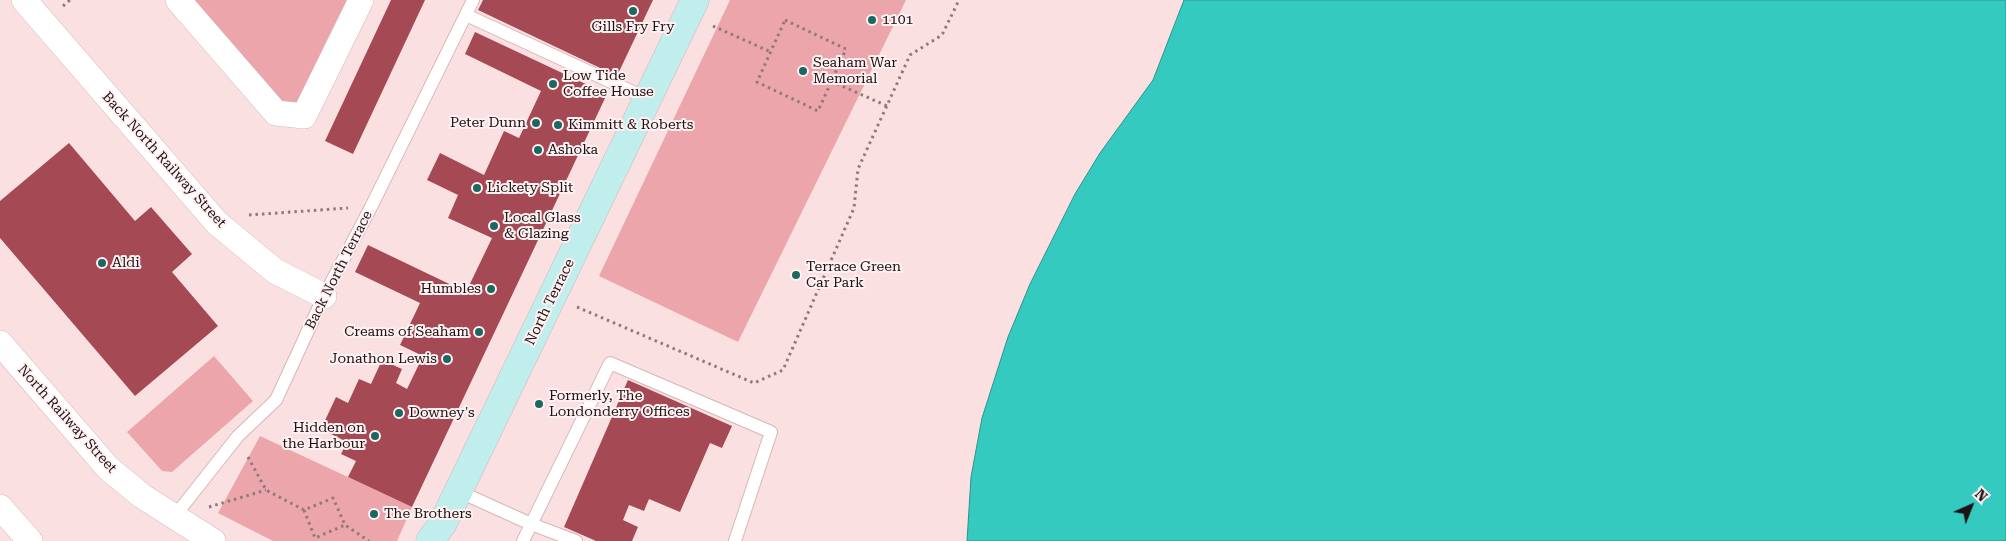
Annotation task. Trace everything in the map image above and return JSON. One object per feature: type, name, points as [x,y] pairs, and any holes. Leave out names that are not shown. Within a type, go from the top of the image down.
[{"type":"main road","name":"North Terrace","points":[[438,535],[691,8]]},
{"type":"street","name":"Back North Railway Street","points":[[24,0],[217,223],[276,272],[324,296]]},
{"type":"street","points":[[178,0],[276,112],[304,116],[361,0]]},
{"type":"street","name":"North Railway Street","points":[[0,343],[108,468],[142,496],[174,517],[200,538]]},
{"type":"street","points":[[0,507],[30,541]]},
{"type":"lane","name":"Back North Terrace","points":[[174,517],[238,436],[276,400],[324,296],[371,207],[473,0]]},
{"type":"lane","points":[[466,15],[648,99]]},
{"type":"lane","points":[[523,541],[610,363],[771,432],[735,541]]},
{"type":"lane","points":[[458,491],[531,524],[576,541]]},
{"type":"path","points":[[574,306],[754,383],[784,370],[854,208],[858,169],[910,56],[942,35],[959,0]]},
{"type":"path","points":[[691,8],[771,52]]},
{"type":"path","points":[[785,20],[846,49],[832,81],[818,111],[756,82],[785,20]]},
{"type":"path","points":[[832,81],[887,106]]},
{"type":"path","points":[[217,223],[235,216],[371,207]]},
{"type":"path","points":[[238,436],[266,490],[304,510],[314,538],[345,525]]},
{"type":"path","points":[[174,517],[266,490]]},
{"type":"path","points":[[304,510],[333,498],[345,525],[369,541]]},
{"type":"shaded area","points":[[186,0],[353,0],[297,110],[279,110]]},
{"type":"shaded area","points":[[730,0],[906,0],[738,342],[599,276]]},
{"type":"shaded area","points":[[214,356],[253,401],[172,472],[162,471],[127,432]]},
{"type":"shaded area","points":[[260,436],[412,507],[397,541],[273,541],[218,513]]},
{"type":"water","points":[[1184,0],[2006,0],[2006,541],[967,541],[971,477],[982,418],[1008,337],[1030,284],[1075,194],[1100,153],[1153,80]]},
{"type":"building","points":[[391,0],[425,0],[353,154],[325,141]]},
{"type":"building","points":[[483,0],[653,0],[617,76],[478,10]]},
{"type":"building","points":[[475,32],[607,94],[412,507],[348,477],[356,461],[341,454],[347,442],[321,429],[336,397],[348,403],[359,379],[371,384],[382,360],[402,369],[396,383],[407,389],[423,356],[400,345],[420,303],[355,272],[368,245],[466,292],[492,238],[448,218],[458,195],[427,180],[440,153],[484,175],[504,131],[519,138],[541,91],[465,54]]},
{"type":"building","name":"Aldi","points":[[69,143],[135,221],[151,207],[192,254],[172,272],[218,326],[135,396],[0,238],[0,201]]},
{"type":"building","points":[[628,380],[732,426],[722,448],[710,443],[680,512],[649,499],[644,511],[629,505],[623,520],[638,527],[632,541],[596,541],[564,527]]},
{"type":"place","name":"Gills Fry Fry","points":[[633,11]]},
{"type":"place","name":"1101","points":[[872,20]]},
{"type":"place","name":"Seaham War Memorial","points":[[803,71]]},
{"type":"place","name":"Low Tide Coffee House","points":[[553,84]]},
{"type":"place","name":"Peter Dunn","points":[[536,123]]},
{"type":"place","name":"Kimmitt & Roberts","points":[[558,125]]},
{"type":"place","name":"Ashoka","points":[[538,150]]},
{"type":"place","name":"Lickety Split","points":[[477,188]]},
{"type":"place","name":"Local Glass & Glazing","points":[[494,226]]},
{"type":"place","name":"Aldi","points":[[102,263]]},
{"type":"place","name":"Terrace Green Car Park","points":[[796,275]]},
{"type":"place","name":"Humbles","points":[[491,289]]},
{"type":"place","name":"Creams of Seaham","points":[[479,332]]},
{"type":"place","name":"Jonathon Lewis","points":[[447,359]]},
{"type":"place","name":"Formerly, The Londonderry Offices","points":[[539,404]]},
{"type":"place","name":"Downey's","points":[[399,413]]},
{"type":"place","name":"Hidden on the Harbour","points":[[375,436]]},
{"type":"place","name":"The Brothers","points":[[374,514]]}]
